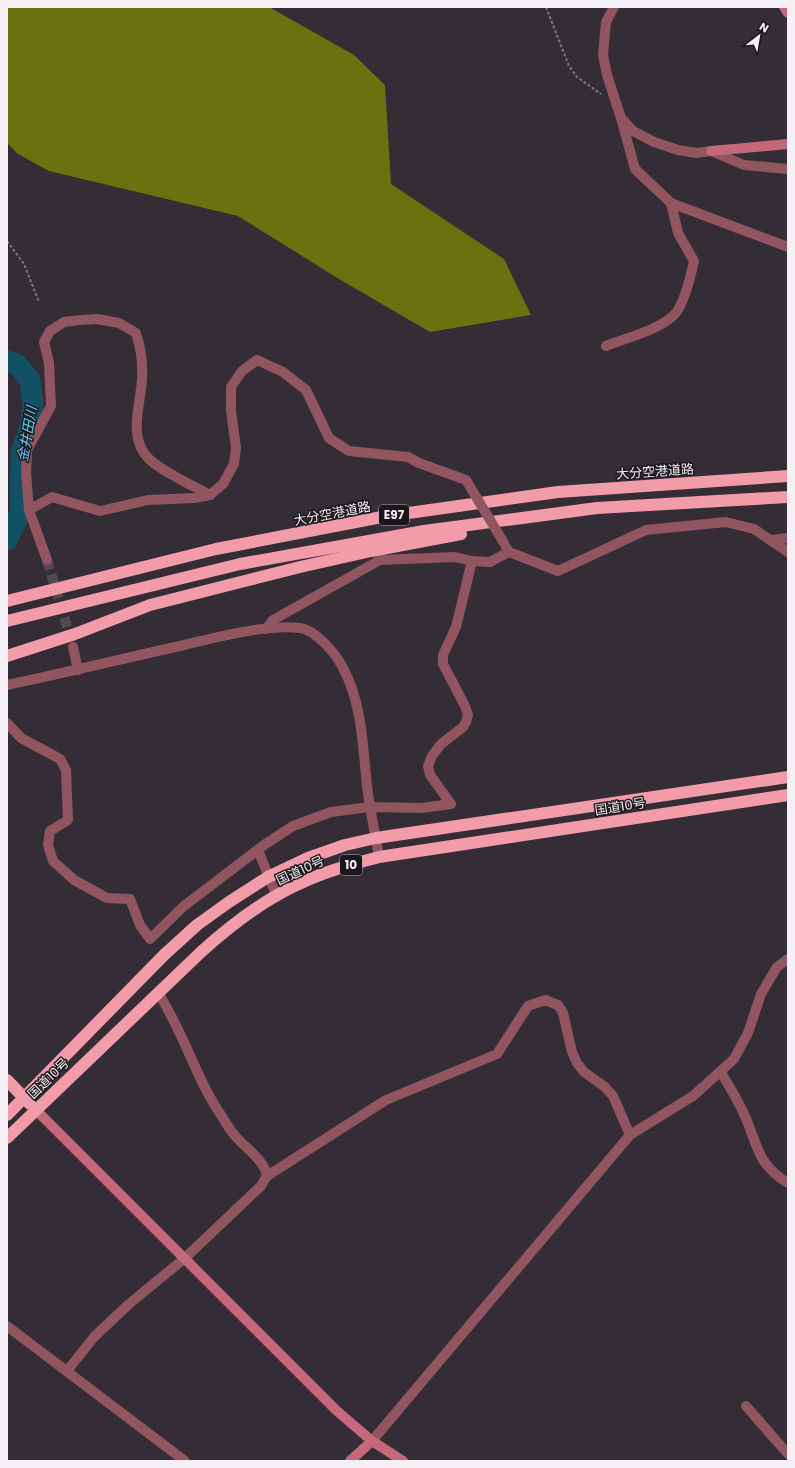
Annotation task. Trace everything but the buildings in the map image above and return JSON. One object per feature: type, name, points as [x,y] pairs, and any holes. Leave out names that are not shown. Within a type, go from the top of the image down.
[{"type":"highway","name":"大分空港道路","points":[[7,601],[216,550],[387,516],[558,492],[788,476]]},
{"type":"highway","name":"E97","points":[[7,621],[240,564],[424,531],[597,508],[788,498]]},
{"type":"highway","points":[[7,656],[75,634],[150,606],[300,567],[371,551],[597,508]]},
{"type":"highway","name":"国道10号","points":[[7,1114],[164,955],[197,925],[268,877],[308,858],[345,845],[376,838],[788,777]]},
{"type":"highway","name":"国道10号","points":[[7,1138],[35,1109],[229,927],[300,883],[329,872],[379,857],[788,795]]},
{"type":"highway","points":[[7,1080],[35,1109]]},
{"type":"street","points":[[614,7],[606,22],[603,55],[606,75],[621,118],[635,169],[671,204],[788,247]]},
{"type":"street","points":[[784,7],[788,13]]},
{"type":"street","points":[[621,118],[633,132],[654,142],[684,151],[697,153],[788,144]]},
{"type":"street","points":[[711,151],[744,165],[788,169]]},
{"type":"street","points":[[606,346],[654,328],[674,315],[688,287],[694,260],[678,233],[671,204]]},
{"type":"street","points":[[47,560],[29,510],[26,472],[27,450],[51,406],[49,363],[44,342],[50,331],[64,322],[97,319],[119,323],[136,333],[141,350],[142,378],[136,435],[140,446],[149,459],[158,466],[210,494]]},
{"type":"street","points":[[29,510],[52,497],[100,511],[148,500],[194,498],[210,494],[223,484],[234,464],[236,448],[231,411],[231,387],[242,371],[258,360],[283,372],[306,390],[329,438],[349,451],[408,456],[419,463],[466,480],[509,552],[558,571],[646,530],[726,522],[754,529],[788,552]]},
{"type":"street","points":[[771,540],[788,538]]},
{"type":"street","points":[[266,629],[273,620],[380,560],[455,557],[472,561],[490,562],[509,552]]},
{"type":"street","points":[[7,723],[21,738],[60,759],[66,770],[68,820],[50,831],[48,845],[53,862],[74,880],[107,898],[130,899],[140,925],[150,939],[184,906],[258,850],[293,826],[331,812],[370,807],[421,808],[451,804],[430,775],[428,766],[432,756],[441,744],[463,727],[468,715],[465,706],[443,664],[443,655],[456,627],[472,561]]},
{"type":"street","points":[[7,685],[78,670],[212,638],[266,629],[302,628],[318,637],[333,652],[344,669],[353,693],[358,713],[370,807],[379,857]]},
{"type":"street","points":[[73,646],[78,670]]},
{"type":"street","points":[[258,850],[277,897]]},
{"type":"street","points":[[350,1461],[372,1441],[630,1136],[693,1096],[734,1059],[748,1033],[761,994],[777,967],[788,959]]},
{"type":"street","points":[[158,993],[170,1011],[216,1108],[236,1137],[261,1163],[267,1176]]},
{"type":"street","points":[[68,1371],[94,1337],[129,1304],[186,1258],[261,1186],[267,1176],[386,1100],[497,1054],[528,1006],[545,1000],[558,1005],[563,1013],[572,1052],[577,1063],[584,1072],[605,1087],[613,1096],[630,1136]]},
{"type":"street","points":[[721,1072],[744,1112],[759,1155],[774,1174],[788,1183]]},
{"type":"street","points":[[35,1109],[186,1258],[337,1411],[372,1441],[403,1461]]},
{"type":"street","points":[[7,1326],[185,1461]]},
{"type":"street","points":[[746,1406],[788,1454]]},
{"type":"path","points":[[546,7],[569,66],[577,77],[616,103]]},
{"type":"path","points":[[7,240],[24,264],[39,302]]},
{"type":"green space","points":[[7,7],[269,7],[354,55],[385,85],[391,184],[504,259],[531,315],[430,332],[339,279],[238,216],[49,171],[18,154],[7,143]]},
{"type":"waterway","name":"金井田川","points":[[7,361],[17,364],[30,380],[33,405],[31,424],[21,453],[20,514],[7,540]]},
{"type":"tunnel","points":[[47,560],[72,643]]}]
